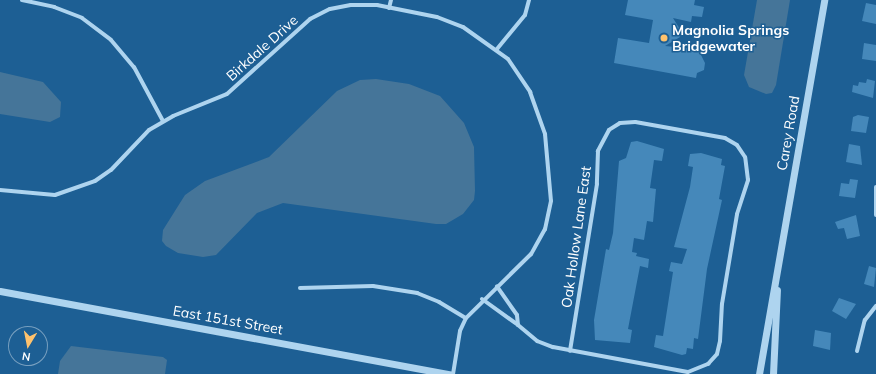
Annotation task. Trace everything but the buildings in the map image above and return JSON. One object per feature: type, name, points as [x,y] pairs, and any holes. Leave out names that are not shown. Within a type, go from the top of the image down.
[{"type":"street","points":[[22,0],[54,7],[82,18],[111,40],[134,67],[163,121]]},
{"type":"street","points":[[389,8],[391,0]]},
{"type":"street","points":[[497,49],[525,15],[529,0]]},
{"type":"street","name":"Carey Road","points":[[759,374],[824,0]]},
{"type":"street","name":"Birkdale Drive","points":[[0,190],[55,195],[83,187],[105,175],[138,140],[163,121],[227,94],[310,19],[330,9],[351,5],[389,8],[450,21],[475,33],[497,49],[516,69],[536,106],[545,134],[551,201],[538,243],[522,264],[482,300],[466,318],[460,331],[451,374]]},
{"type":"street","name":"Oak Hollow Lane East","points":[[635,122],[725,138],[737,145],[748,168],[748,180],[737,214],[723,297],[717,354],[701,368],[688,372],[570,351],[597,184],[598,151],[602,140],[609,130],[620,123],[635,122]]},
{"type":"street","points":[[876,187],[876,215]]},
{"type":"street","name":"Carey Road","points":[[773,374],[778,270]]},
{"type":"street","points":[[300,288],[373,286],[417,293],[439,302],[466,318]]},
{"type":"street","points":[[497,286],[517,315],[518,326]]},
{"type":"street","name":"East 151st Street","points":[[0,291],[451,374]]},
{"type":"street","points":[[482,300],[537,341],[570,351]]},
{"type":"street","points":[[857,351],[865,320],[876,306]]},
{"type":"water","points":[[757,0],[790,0],[776,85],[772,93],[766,94],[749,87],[744,75]]},
{"type":"water","points":[[0,72],[43,82],[61,102],[60,117],[50,122],[0,114]]},
{"type":"water","points":[[376,79],[409,84],[440,96],[464,123],[474,147],[475,191],[474,200],[463,214],[446,224],[436,224],[283,203],[257,213],[216,255],[203,257],[178,253],[166,246],[162,241],[163,230],[185,195],[205,181],[269,157],[337,91],[360,80]]},
{"type":"water","points":[[71,346],[163,357],[167,360],[165,374],[58,374],[60,361]]},
{"type":"place","name":"Magnolia Springs Bridgewater","points":[[664,38]]}]
